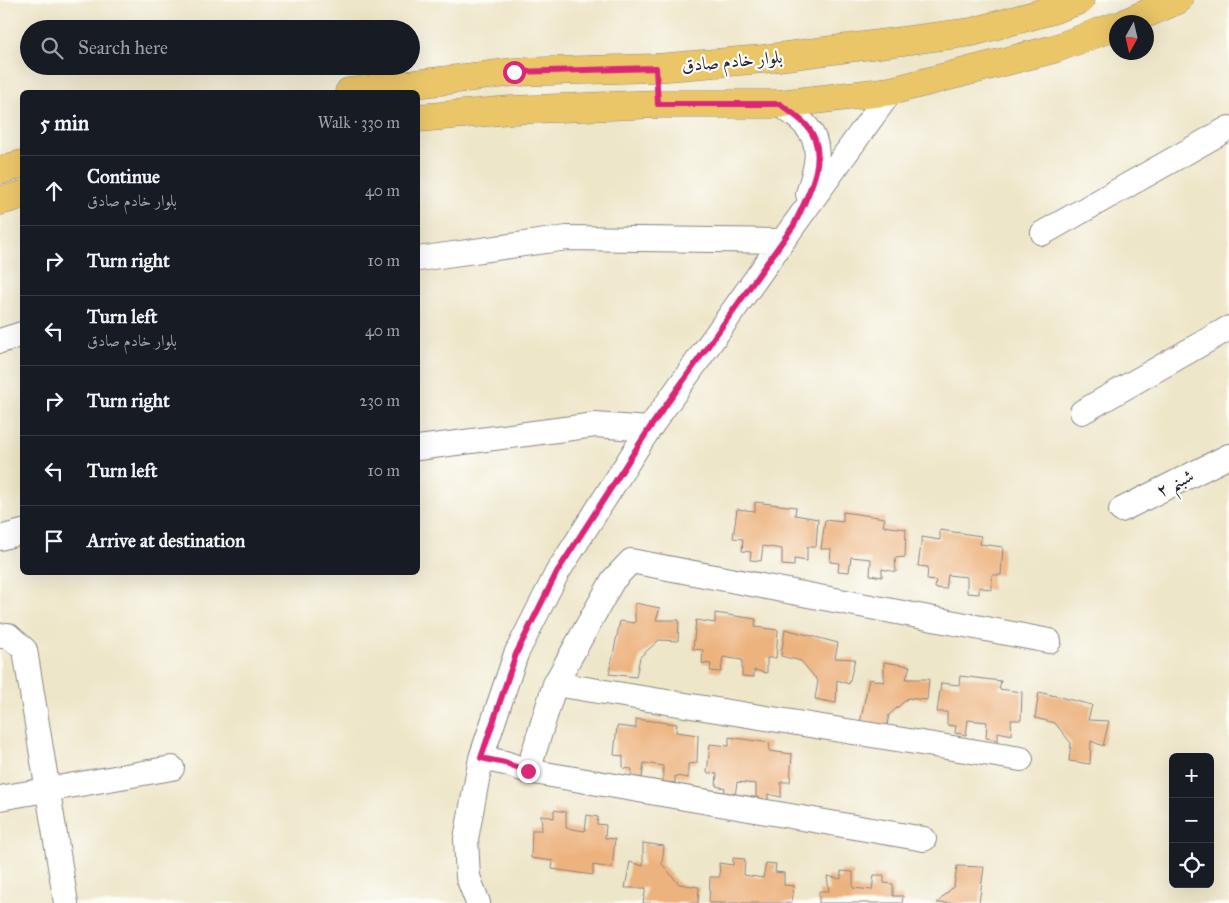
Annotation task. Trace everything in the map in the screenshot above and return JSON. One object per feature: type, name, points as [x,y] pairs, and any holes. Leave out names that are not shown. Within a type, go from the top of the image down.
[{"type":"main road","name":"بلوار خادم صادق","points":[[366,90],[514,72],[656,68],[763,59],[972,32],[1049,11],[1080,0]]},
{"type":"main road","points":[[1143,15],[1178,0]]},
{"type":"main road","points":[[420,118],[512,110],[658,104],[780,104],[891,91],[1046,51],[1109,28]]},
{"type":"main road","points":[[656,68],[658,104]]},
{"type":"main road","points":[[0,170],[20,165]]},
{"type":"main road","points":[[0,201],[20,196]]},
{"type":"street","points":[[478,903],[468,877],[466,839],[481,758],[516,654],[557,572],[649,429],[891,91]]},
{"type":"street","points":[[780,104],[808,127],[816,145],[818,164],[808,194],[788,233]]},
{"type":"street","points":[[1043,233],[1229,128]]},
{"type":"street","points":[[420,259],[567,238],[788,233]]},
{"type":"street","points":[[1082,412],[1229,328]]},
{"type":"street","points":[[0,340],[20,335]]},
{"type":"street","points":[[420,448],[596,425],[649,429]]},
{"type":"street","name":"شبنم ٢","points":[[1121,510],[1229,456]]},
{"type":"street","points":[[0,538],[20,533]]},
{"type":"street","points":[[528,771],[555,684],[613,580],[631,561],[1049,641]]},
{"type":"street","points":[[0,636],[8,635],[25,650],[46,790],[66,903]]},
{"type":"street","points":[[555,684],[1021,759]]},
{"type":"street","points":[[481,758],[505,763],[528,771],[924,839]]},
{"type":"street","points":[[0,798],[172,768]]},
{"type":"building","points":[[755,502],[796,507],[795,515],[818,519],[816,547],[807,547],[807,561],[794,559],[794,566],[782,565],[782,549],[763,546],[761,561],[750,560],[751,552],[742,551],[743,539],[733,538],[737,509],[755,511]]},
{"type":"building","points":[[843,512],[885,518],[883,526],[906,529],[905,557],[895,558],[896,572],[882,569],[882,577],[870,575],[871,559],[851,557],[849,572],[838,571],[839,563],[830,562],[831,549],[821,549],[825,520],[843,522]]},
{"type":"building","points":[[940,530],[981,536],[980,544],[1003,547],[1001,575],[992,575],[992,590],[979,587],[979,594],[967,593],[967,577],[948,575],[946,589],[935,588],[936,581],[927,580],[928,567],[918,566],[922,537],[940,540]]},
{"type":"building","points":[[635,603],[660,608],[656,620],[679,620],[678,641],[659,640],[640,657],[636,677],[609,674],[620,621],[635,623]]},
{"type":"building","points":[[715,613],[756,619],[755,627],[778,630],[776,658],[767,658],[767,673],[754,670],[754,677],[742,676],[742,660],[723,657],[721,672],[710,671],[711,664],[702,663],[703,650],[693,649],[696,620],[715,623]]},
{"type":"building","points":[[785,629],[838,643],[835,658],[855,659],[849,684],[837,680],[836,703],[815,699],[818,681],[801,661],[781,656]]},
{"type":"building","points":[[884,662],[910,666],[906,679],[929,679],[927,700],[908,698],[889,715],[885,736],[858,733],[869,679],[884,682]]},
{"type":"building","points":[[960,676],[1001,681],[999,689],[1022,692],[1021,720],[1011,720],[1012,735],[998,732],[998,740],[986,738],[987,722],[968,720],[966,735],[955,733],[956,726],[947,725],[947,712],[937,712],[941,683],[959,685]]},
{"type":"building","points":[[1039,692],[1092,705],[1088,720],[1109,721],[1103,746],[1091,741],[1090,764],[1069,761],[1071,743],[1055,723],[1035,718]]},
{"type":"building","points":[[636,719],[677,724],[676,732],[698,735],[697,763],[688,764],[688,778],[675,776],[675,783],[663,782],[663,766],[644,763],[642,778],[631,777],[632,769],[623,768],[623,756],[614,755],[617,726],[636,728]]},
{"type":"building","points":[[729,737],[770,743],[769,751],[792,754],[790,782],[781,782],[781,797],[768,794],[768,801],[756,800],[756,784],[737,782],[735,796],[724,795],[725,788],[716,786],[717,774],[707,773],[710,744],[729,746]]},
{"type":"building","points":[[554,810],[566,812],[566,828],[585,831],[587,815],[598,817],[597,824],[606,825],[605,838],[615,839],[612,868],[593,865],[593,875],[552,869],[553,861],[531,858],[532,830],[542,830],[541,815],[554,818]]},
{"type":"building","points":[[643,843],[664,846],[662,864],[679,884],[699,887],[698,903],[643,903],[646,888],[625,888],[630,862],[643,866]]},
{"type":"building","points":[[733,858],[745,859],[744,875],[763,878],[766,863],[776,864],[775,872],[784,873],[784,885],[794,886],[792,903],[709,903],[710,877],[720,877],[719,863],[733,865]]},
{"type":"building","points":[[957,866],[984,867],[979,903],[937,903],[954,886]]},
{"type":"building","points":[[841,871],[853,872],[853,888],[872,890],[874,875],[884,875],[884,883],[893,884],[893,896],[903,896],[902,903],[819,903],[819,891],[829,891],[827,876],[841,879]]},
{"type":"route","points":[[514,72],[656,68],[658,104],[780,104],[808,127],[816,145],[818,164],[808,194],[794,225],[649,429],[557,572],[516,654],[481,758],[505,763],[528,771]]}]
